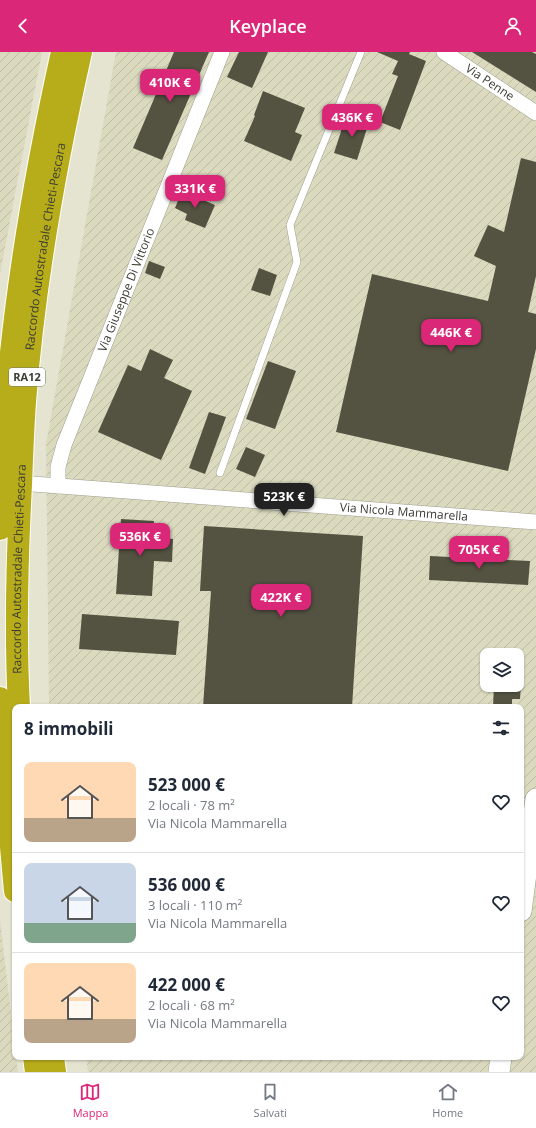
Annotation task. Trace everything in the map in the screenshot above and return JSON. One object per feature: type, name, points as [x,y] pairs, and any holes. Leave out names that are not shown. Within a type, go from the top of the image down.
[{"type":"highway","name":"Raccordo Autostradale Chieti-Pescara","points":[[0,529],[6,408],[17,302],[39,162],[62,52]]},
{"type":"highway","name":"Raccordo Autostradale Chieti-Pescara","points":[[19,704],[17,560],[25,402],[36,297],[49,210],[81,52]]},
{"type":"highway","points":[[0,698],[3,758],[12,858]]},
{"type":"highway","points":[[34,1060],[36,1072]]},
{"type":"highway","points":[[53,1060],[55,1072]]},
{"type":"street","name":"Via Giuseppe Di Vittorio","points":[[58,486],[58,467],[64,445],[222,52]]},
{"type":"street","name":"Via Penne","points":[[444,52],[536,113]]},
{"type":"street","name":"Via Nicola Mammarella","points":[[33,484],[536,522]]},
{"type":"street","points":[[524,889],[536,799]]},
{"type":"street","points":[[499,1072],[501,1060]]},
{"type":"lane","points":[[220,473],[297,262],[290,225],[361,52]]},
{"type":"shaded area","points":[[0,52],[42,52],[0,274]]},
{"type":"shaded area","points":[[116,52],[536,52],[536,1072],[88,1072],[86,1060],[524,1060],[524,704],[49,704],[46,444]]},
{"type":"shaded area","points":[[0,920],[12,1022],[12,1060],[16,1060],[18,1072],[0,1072]]},
{"type":"building","points":[[174,52],[209,52],[162,160],[133,148]]},
{"type":"building","points":[[239,52],[268,52],[252,88],[227,77]]},
{"type":"building","points":[[377,52],[410,52],[409,54],[426,61],[400,130],[380,122],[398,76],[392,74],[398,61]]},
{"type":"building","points":[[472,52],[532,52],[536,54],[536,92]]},
{"type":"building","points":[[263,91],[305,108],[295,132],[302,135],[291,161],[244,141],[255,116],[254,115]]},
{"type":"building","points":[[346,116],[369,122],[357,160],[334,153]]},
{"type":"building","points":[[521,158],[536,162],[536,276],[528,312],[536,314],[536,349],[508,471],[336,432],[372,274],[488,301],[496,266],[474,256],[488,225],[504,232]]},
{"type":"building","points":[[182,191],[215,205],[205,228],[185,220],[187,214],[175,208]]},
{"type":"building","points":[[149,261],[165,267],[160,279],[145,273]]},
{"type":"building","points":[[259,268],[277,275],[270,296],[251,290]]},
{"type":"building","points":[[150,349],[173,360],[164,378],[192,391],[161,460],[98,432],[128,365],[141,371]]},
{"type":"building","points":[[268,361],[296,371],[275,429],[246,419]]},
{"type":"building","points":[[209,412],[226,417],[205,474],[189,468]]},
{"type":"building","points":[[246,447],[265,455],[255,477],[236,469]]},
{"type":"building","points":[[121,519],[154,521],[153,537],[173,539],[172,562],[154,561],[152,596],[116,594]]},
{"type":"building","points":[[204,526],[363,536],[352,704],[203,704],[211,591],[200,591]]},
{"type":"building","points":[[430,556],[530,561],[528,585],[429,580]]},
{"type":"building","points":[[82,614],[179,621],[176,655],[79,649]]},
{"type":"building","points":[[494,692],[520,692],[520,699],[512,699],[512,704],[493,704]]}]
